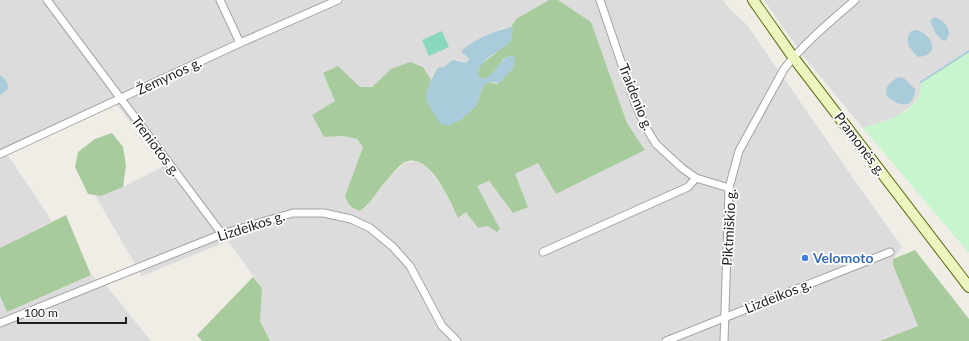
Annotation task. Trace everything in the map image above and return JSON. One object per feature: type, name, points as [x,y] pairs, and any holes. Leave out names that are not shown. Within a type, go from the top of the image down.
[{"type":"main road","name":"Pramonės g.","points":[[753,0],[793,57],[969,287]]},
{"type":"street","name":"Treniotos g.","points":[[48,0],[222,234]]},
{"type":"street","points":[[220,0],[240,43]]},
{"type":"street","name":"Žemynos g.","points":[[0,154],[240,43],[338,0]]},
{"type":"street","name":"Traidenio g.","points":[[600,0],[635,104],[645,126],[656,144],[670,158],[696,178],[729,188]]},
{"type":"street","name":"Piktmiškio g.","points":[[724,341],[726,317],[729,188],[739,151],[784,69],[793,57],[855,0]]},
{"type":"street","points":[[543,252],[688,187],[696,178]]},
{"type":"street","name":"Lizdeikos g.","points":[[0,323],[222,234],[293,213],[324,213],[351,219],[370,228],[393,247],[410,266],[442,326],[457,341]]},
{"type":"street","name":"Lizdeikos g.","points":[[666,341],[890,252]]},
{"type":"shaded area","points":[[0,0],[549,0],[516,19],[511,27],[499,29],[467,56],[469,59],[466,63],[455,59],[433,74],[431,80],[423,67],[391,69],[372,87],[360,87],[338,66],[323,74],[336,101],[324,137],[343,136],[357,139],[363,147],[345,196],[352,208],[360,211],[366,207],[388,179],[404,163],[415,161],[426,166],[444,189],[458,218],[466,212],[488,226],[500,229],[476,186],[489,181],[513,213],[528,206],[514,174],[539,162],[556,194],[645,150],[627,123],[591,22],[558,0],[723,0],[725,4],[747,25],[902,247],[893,259],[893,265],[918,326],[880,341],[270,341],[260,321],[262,288],[228,241],[142,276],[95,195],[101,196],[123,187],[164,166],[116,104],[7,154],[52,221],[0,248]]},
{"type":"shaded area","points":[[764,0],[969,0],[969,51],[921,81],[920,94],[913,104],[898,116],[863,128],[804,57]]},
{"type":"shaded area","points":[[91,275],[108,288],[151,341],[0,341],[0,296],[7,312]]},
{"type":"green space","points":[[549,0],[558,0],[591,22],[627,123],[645,150],[556,194],[538,163],[515,174],[528,207],[513,213],[489,181],[477,186],[500,229],[497,232],[488,226],[478,228],[466,212],[458,218],[444,190],[430,170],[421,163],[412,160],[399,166],[368,204],[360,211],[350,206],[345,196],[363,147],[357,139],[343,136],[324,137],[312,115],[335,101],[323,73],[338,66],[360,87],[372,87],[391,69],[410,62],[423,67],[431,80],[426,97],[476,106],[483,87],[488,82],[497,84],[505,57],[490,77],[483,79],[479,77],[477,73],[481,64],[496,53],[513,30],[511,27],[516,19]]},
{"type":"green space","points":[[442,31],[449,47],[429,56],[422,40]]},
{"type":"green space","points":[[969,51],[969,253],[863,128],[895,117],[910,107],[920,94],[921,82]]},
{"type":"green space","points":[[112,133],[123,147],[126,165],[123,187],[101,196],[88,194],[75,167],[78,152],[95,139]]},
{"type":"green space","points":[[66,215],[91,275],[7,312],[0,296],[0,248]]},
{"type":"green space","points":[[915,250],[969,319],[969,341],[880,341],[918,326],[893,265],[893,259]]},
{"type":"green space","points":[[253,277],[262,288],[260,321],[270,341],[202,341],[197,335]]},
{"type":"water","points":[[934,17],[945,23],[949,30],[948,37],[945,41],[936,34],[930,21]]},
{"type":"water","points":[[511,27],[513,30],[511,40],[480,66],[478,71],[479,77],[483,79],[487,77],[503,60],[512,55],[515,58],[514,67],[500,83],[488,82],[483,87],[476,106],[461,120],[447,126],[441,124],[426,99],[430,82],[438,68],[444,67],[454,60],[466,63],[469,59],[462,53],[462,50],[485,36]]},
{"type":"water","points":[[917,30],[927,36],[932,45],[930,53],[918,57],[908,45],[908,39],[911,31]]},
{"type":"water","points":[[0,75],[6,81],[8,89],[0,95]]},
{"type":"water","points":[[899,77],[904,78],[915,89],[914,96],[909,103],[900,104],[886,95],[887,86]]},
{"type":"waterway","points":[[921,82],[969,51]]},
{"type":"place","name":"Velomoto","points":[[805,258]]}]
